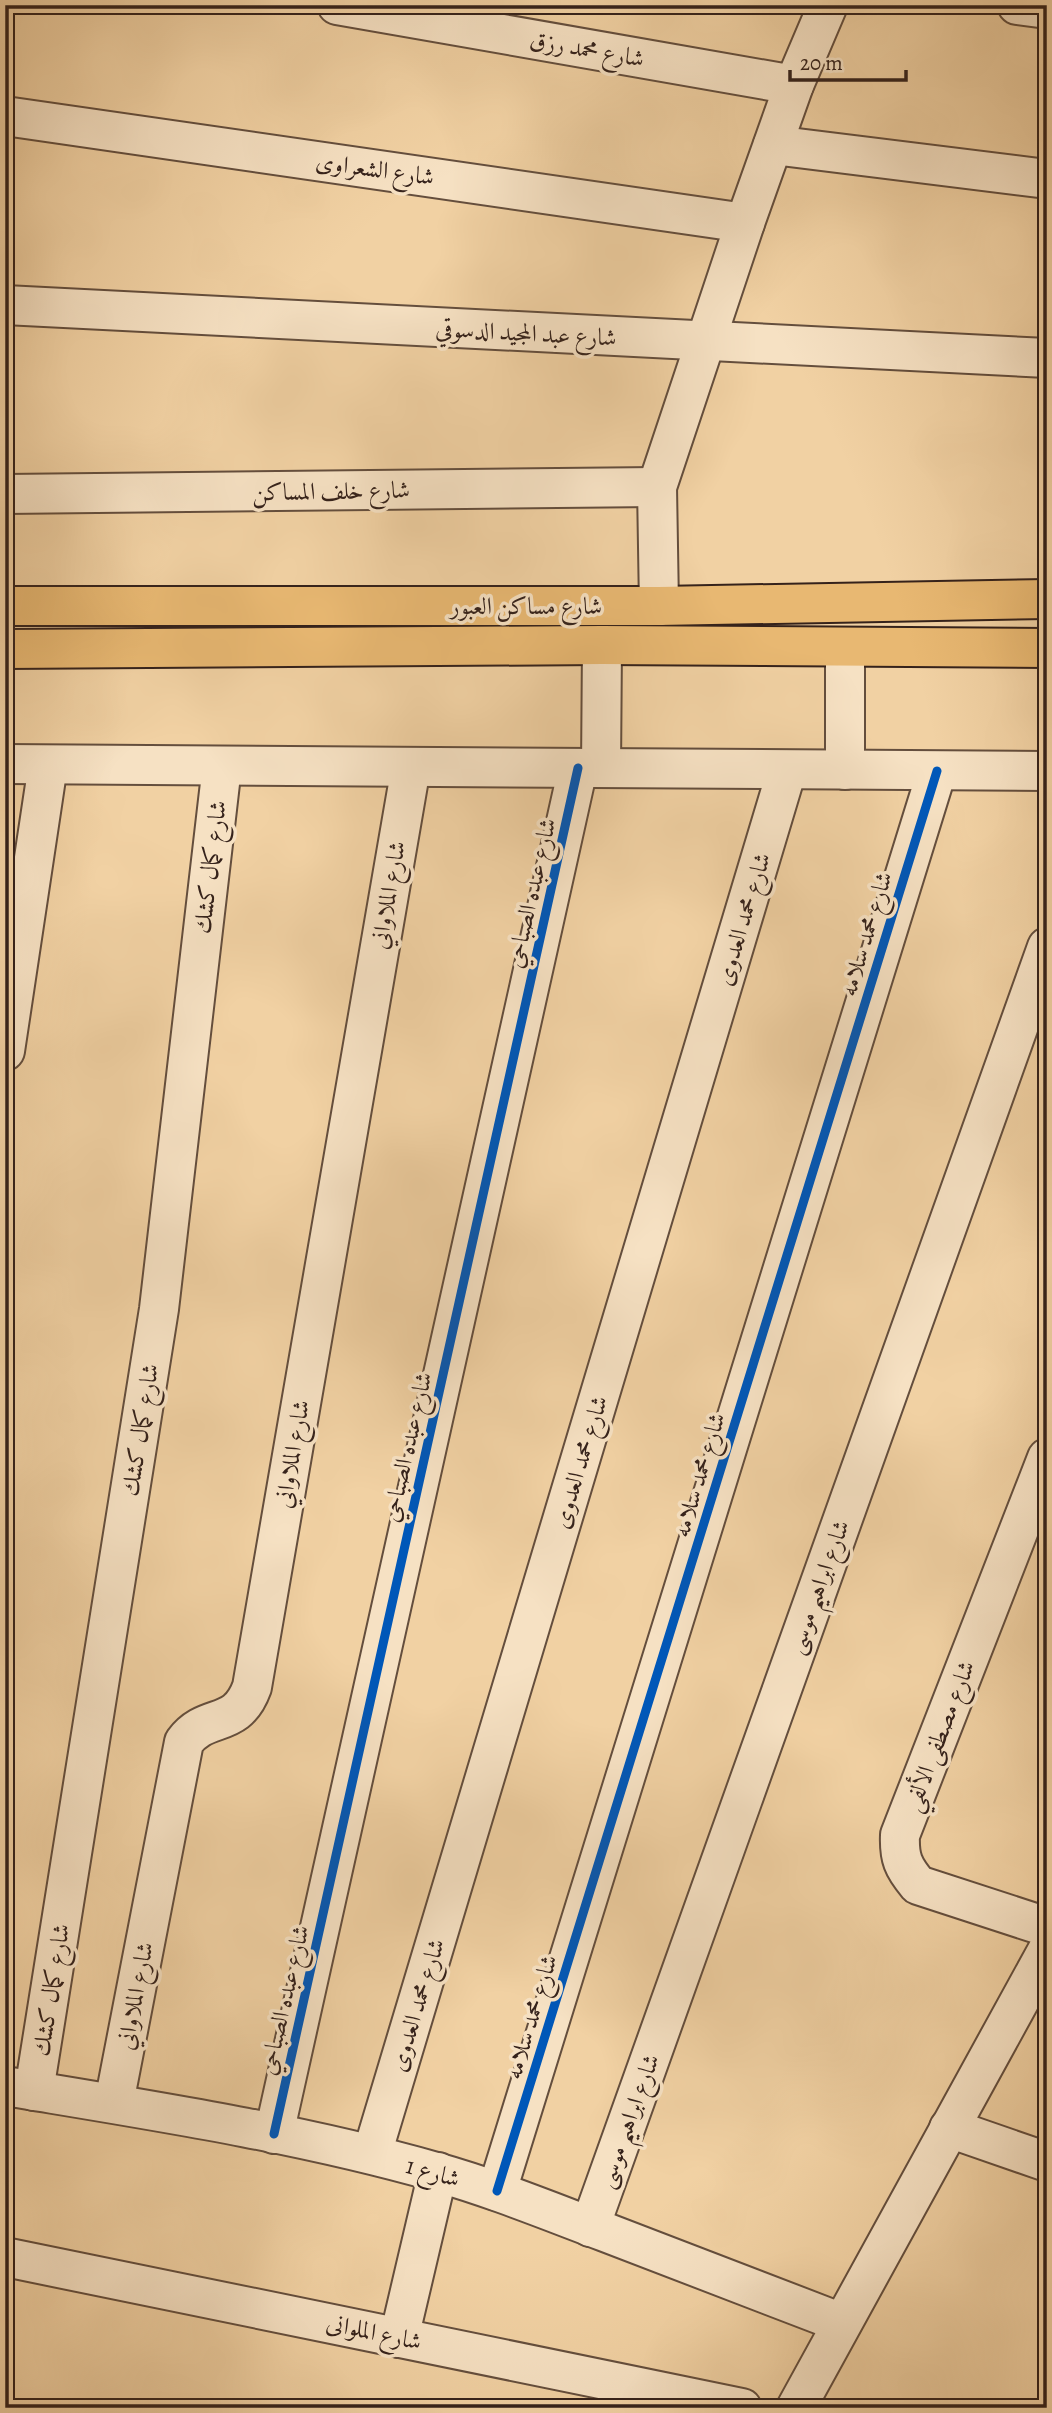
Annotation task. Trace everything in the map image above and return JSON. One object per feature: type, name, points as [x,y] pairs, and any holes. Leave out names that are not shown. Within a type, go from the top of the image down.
[{"type":"main road","name":"شارع مساكن العبور","points":[[5,606],[659,606],[1047,599]]},
{"type":"main road","name":"شارع مساكن العبور","points":[[5,649],[602,645],[1047,648]]},
{"type":"street","name":"شارع محمد رزق","points":[[337,5],[794,85]]},
{"type":"street","points":[[659,606],[657,487],[745,223],[794,85],[828,5]]},
{"type":"street","points":[[1017,5],[1047,9]]},
{"type":"street","name":"شارع الشعراوى","points":[[5,116],[745,223]]},
{"type":"street","points":[[773,145],[1047,179]]},
{"type":"street","name":"شارع عبد المجيد الدسوقي","points":[[5,305],[1047,358]]},
{"type":"street","name":"شارع خلف المساكن","points":[[5,494],[657,487]]},
{"type":"street","name":"شارع عبده الصباحي","points":[[274,2134],[589,768],[602,645]]},
{"type":"street","points":[[845,648],[845,770]]},
{"type":"street","points":[[5,764],[1047,771]]},
{"type":"street","points":[[5,1051],[48,765]]},
{"type":"street","name":"شارع كمال كشك","points":[[20,2088],[157,1322],[222,766]]},
{"type":"street","name":"شارع الملاواني","points":[[114,2103],[184,1742],[199,1726],[237,1713],[246,1702],[252,1687],[411,767]]},
{"type":"street","name":"شارع محمد العدوى","points":[[372,2154],[788,770]]},
{"type":"street","name":"شارع محمد سلامه","points":[[497,2191],[937,771]]},
{"type":"street","name":"شارع ابراهيم موسى","points":[[590,2227],[1047,947]]},
{"type":"street","name":"شارع مصطفى الألفي","points":[[1045,1950],[918,1885],[906,1871],[900,1853],[900,1835],[1047,1458]]},
{"type":"street","points":[[796,2408],[1045,1950]]},
{"type":"street","name":"شارع 1","points":[[20,2088],[274,2134],[372,2154],[438,2172],[497,2191],[842,2323]]},
{"type":"street","points":[[950,2128],[1047,2162]]},
{"type":"street","points":[[399,2338],[438,2172]]},
{"type":"street","name":"شارع الملوانى","points":[[5,2257],[742,2408]]},
{"type":"cycle path","points":[[274,2134],[578,768]]},
{"type":"cycle path","points":[[497,2191],[937,771]]}]
